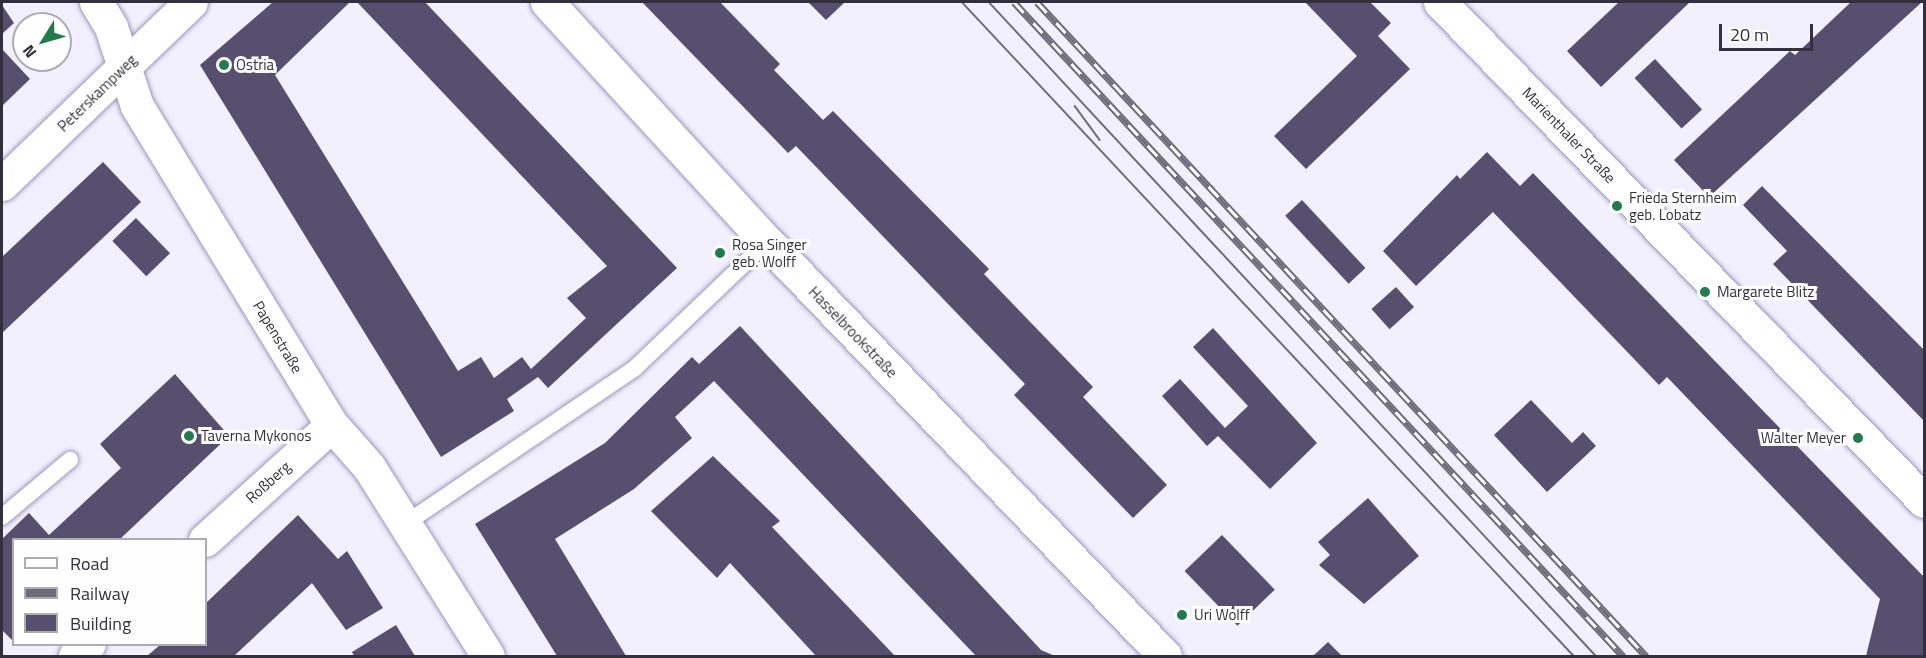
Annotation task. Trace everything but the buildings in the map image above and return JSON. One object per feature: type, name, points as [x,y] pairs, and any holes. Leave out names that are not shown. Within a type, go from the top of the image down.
[{"type":"street","name":"Papenstraße","points":[[96,2],[111,27],[137,106],[332,425],[369,467],[488,657]]},
{"type":"street","name":"Peterskampweg","points":[[2,184],[191,2]]},
{"type":"street","name":"Hasselbrookstraße","points":[[547,2],[767,242],[1165,657]]},
{"type":"street","name":"Marienthaler Straße","points":[[1440,2],[1924,501]]},
{"type":"street","name":"Roßberg","points":[[207,538],[332,425]]},
{"type":"street","points":[[75,657],[88,646]]},
{"type":"lane","points":[[405,524],[634,369],[767,242]]},
{"type":"lane","points":[[2,518],[70,460]]},
{"type":"tram line","points":[[962,2],[1574,656]]},
{"type":"tram line","points":[[989,2],[1596,656]]},
{"type":"tram line","points":[[1075,106],[1100,140]]},
{"type":"railway","points":[[1014,2],[1623,656]]},
{"type":"railway","points":[[1037,2],[1646,656]]},
{"type":"place","name":"Ostria","points":[[224,65]]},
{"type":"place","name":"Frieda Sternheim geb. Lobatz","points":[[1617,206]]},
{"type":"place","name":"Rosa Singer geb. Wolff","points":[[720,253]]},
{"type":"place","name":"Margarete Blitz","points":[[1705,292]]},
{"type":"place","name":"Taverna Mykonos","points":[[189,436]]},
{"type":"place","name":"Walter Meyer","points":[[1858,438]]},
{"type":"place","name":"Uri Wolff","points":[[1182,615]]}]
